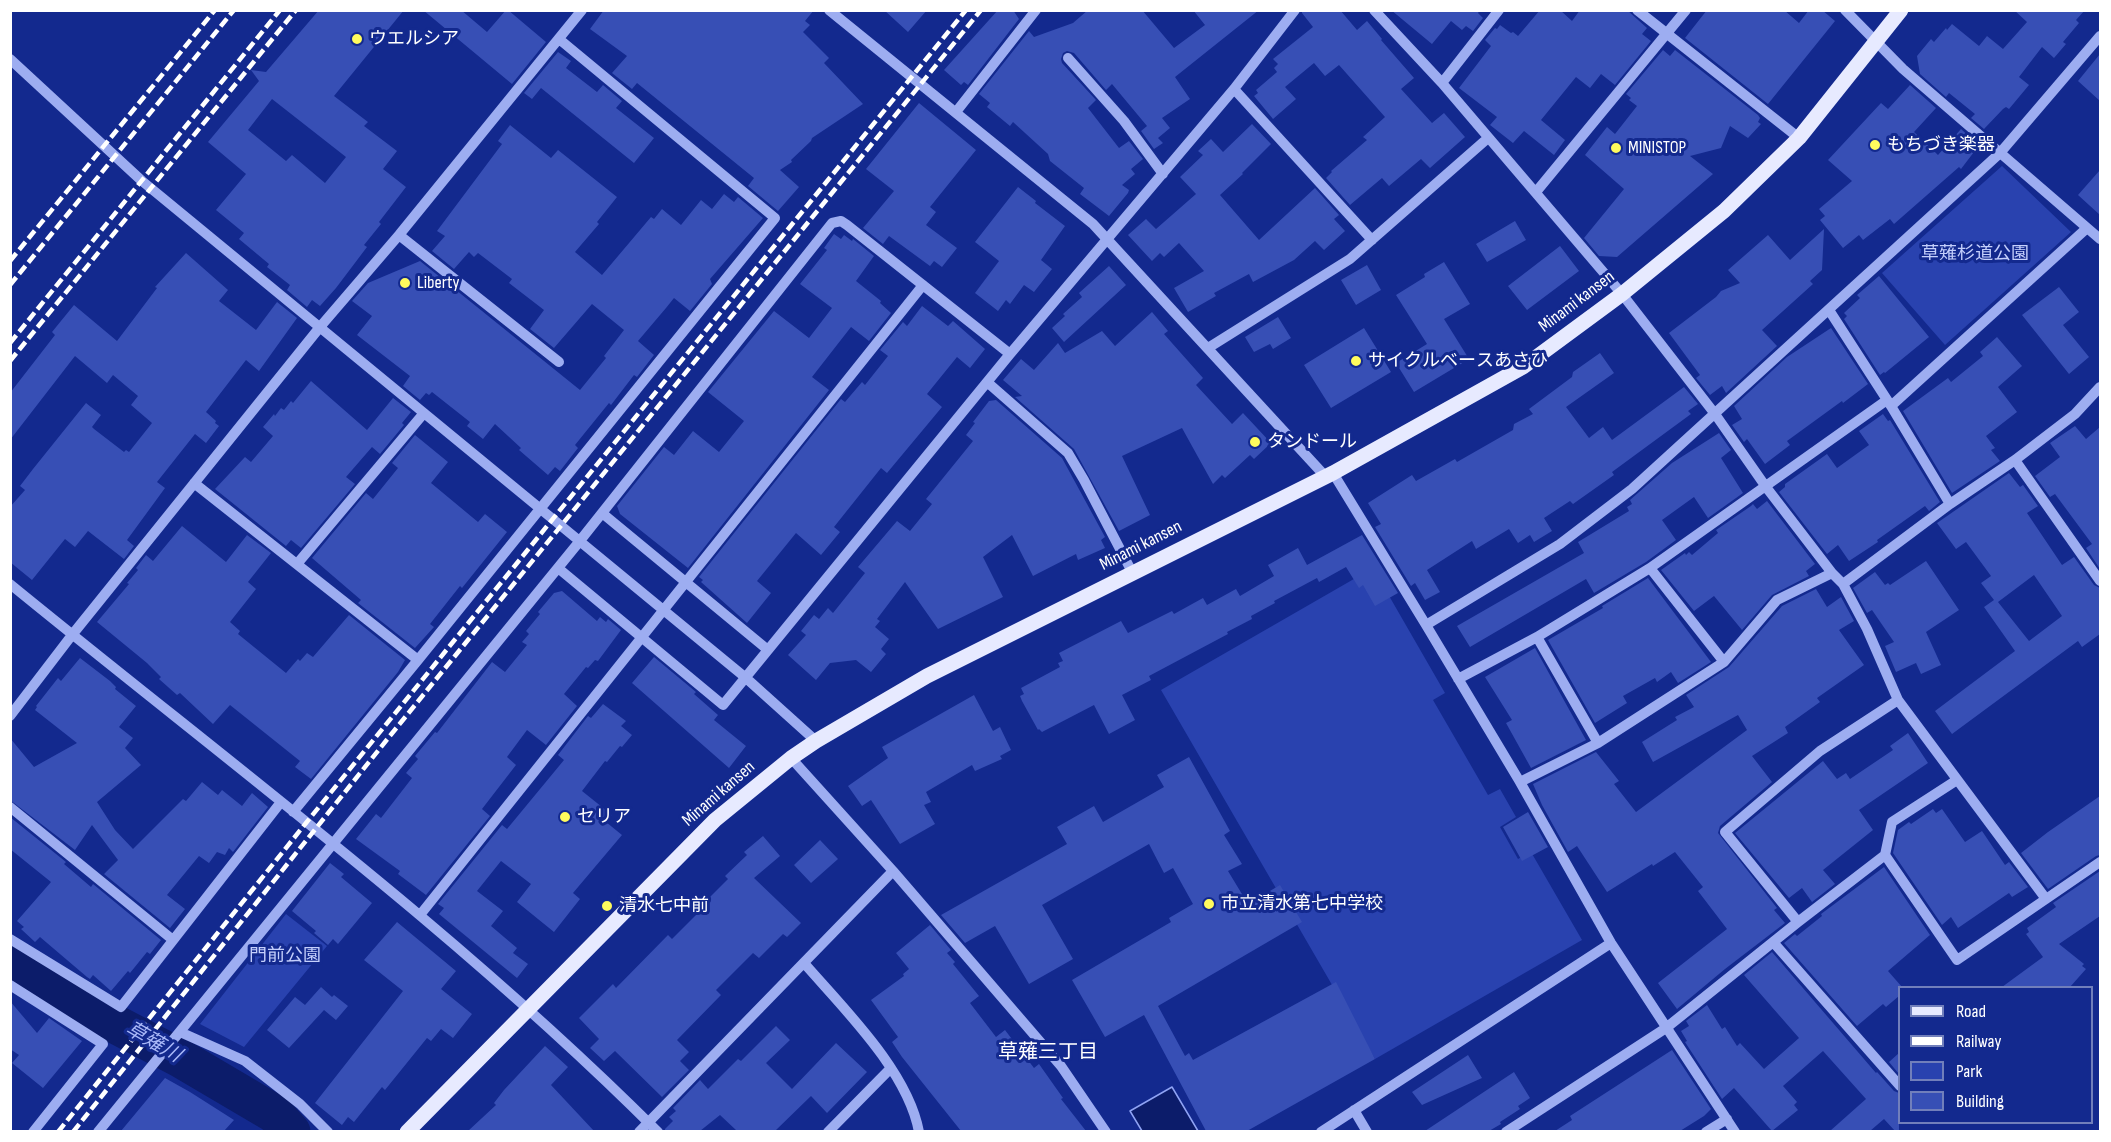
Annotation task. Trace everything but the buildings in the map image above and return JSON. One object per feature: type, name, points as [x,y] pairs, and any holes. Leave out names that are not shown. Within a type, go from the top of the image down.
[{"type":"main road","name":"Minami kansen","points":[[406,1131],[529,1010],[715,820],[791,758],[927,676],[1329,475],[1523,367],[1622,294],[1724,211],[1799,138],[1901,10]]},
{"type":"street","points":[[10,716],[72,634],[320,327],[399,235],[582,10]]},
{"type":"street","points":[[829,10],[1093,224],[1329,475],[1426,625],[1520,782],[1611,943],[1735,1131]]},
{"type":"street","points":[[956,111],[1036,10]]},
{"type":"street","points":[[558,568],[723,705],[1010,354],[1234,89],[1295,10]]},
{"type":"street","points":[[1374,10],[1442,83],[1536,192],[1622,294],[1715,414],[1766,487],[1843,584],[1867,629],[1898,700],[2046,899]]},
{"type":"street","points":[[1442,83],[1499,10]]},
{"type":"street","points":[[1637,10],[1799,138]]},
{"type":"street","points":[[1536,192],[1686,10]]},
{"type":"street","points":[[1845,10],[1902,69],[2100,239]]},
{"type":"street","points":[[1426,625],[1560,544],[1632,489],[2000,153],[2100,36]]},
{"type":"street","points":[[293,812],[775,218],[559,39]]},
{"type":"street","points":[[1068,58],[1124,121],[1162,174]]},
{"type":"street","points":[[10,59],[142,181],[746,678],[816,741]]},
{"type":"street","points":[[1234,89],[1372,240]]},
{"type":"street","points":[[1208,348],[1350,259],[1488,138]]},
{"type":"street","points":[[98,1131],[558,568],[832,224],[841,221],[847,225],[1010,354]]},
{"type":"street","points":[[1458,679],[1537,637],[1650,568],[1889,403],[2087,228]]},
{"type":"street","points":[[399,235],[559,362]]},
{"type":"street","points":[[420,915],[923,285]]},
{"type":"street","points":[[1829,310],[1950,504]]},
{"type":"street","points":[[987,382],[1068,453],[1132,572]]},
{"type":"street","points":[[1843,584],[1950,504],[2015,460],[2075,414],[2100,387]]},
{"type":"street","points":[[297,564],[424,413]]},
{"type":"street","points":[[2015,460],[2100,581]]},
{"type":"street","points":[[194,483],[418,660]]},
{"type":"street","points":[[602,513],[768,650]]},
{"type":"street","points":[[1650,568],[1724,662]]},
{"type":"street","points":[[1520,782],[1598,743],[1724,662],[1777,600],[1832,573]]},
{"type":"street","points":[[10,584],[420,915],[529,1010],[658,1131]]},
{"type":"street","points":[[1537,637],[1598,743]]},
{"type":"street","points":[[1797,922],[1725,831],[1820,752],[1898,700]]},
{"type":"street","points":[[791,758],[893,871],[1061,1066],[1106,1131]]},
{"type":"street","points":[[1506,1131],[1666,1028],[1797,922],[1885,855],[1892,822],[1957,780]]},
{"type":"street","points":[[10,939],[121,1007],[281,802]]},
{"type":"street","points":[[10,807],[173,940]]},
{"type":"street","points":[[1885,855],[1957,960],[2100,862]]},
{"type":"street","points":[[639,1131],[893,871]]},
{"type":"street","points":[[1773,942],[1898,1085]]},
{"type":"street","points":[[1321,1131],[1611,943]]},
{"type":"street","points":[[804,963],[891,1068],[904,1092],[919,1131]]},
{"type":"street","points":[[10,985],[103,1044],[33,1131]]},
{"type":"street","points":[[178,1034],[245,1061],[300,1104],[328,1131]]},
{"type":"street","points":[[828,1131],[891,1068]]},
{"type":"street","points":[[1354,1110],[1367,1131]]},
{"type":"street","points":[[1706,1131],[1726,1119]]},
{"type":"green space","name":"草薙杉道公園","points":[[2002,166],[2071,232],[1945,345],[1882,273]]},
{"type":"green space","points":[[1373,568],[1445,693],[1433,700],[1488,795],[1500,789],[1516,817],[1500,827],[1518,859],[1531,852],[1582,940],[1375,1059],[1161,690]]},
{"type":"green space","name":"門前公園","points":[[286,914],[327,946],[244,1047],[200,1024]]},
{"type":"shaded area","points":[[1172,1087],[1198,1131],[1142,1131],[1130,1111]]},
{"type":"waterway","name":"草薙川","points":[[10,960],[115,1024],[180,1058],[275,1114],[291,1132]]},
{"type":"railway","points":[[10,261],[215,10]]},
{"type":"railway","points":[[10,285],[234,10]]},
{"type":"railway","points":[[10,343],[280,10]]},
{"type":"railway","points":[[10,361],[296,10]]},
{"type":"railway","points":[[58,1132],[966,10]]},
{"type":"railway","points":[[73,1132],[389,737],[981,10]]},
{"type":"place","name":"ウエルシア","points":[[357,39]]},
{"type":"place","name":"もちづき楽器","points":[[1875,145]]},
{"type":"place","name":"MINISTOP","points":[[1616,148]]},
{"type":"place","name":"Liberty","points":[[405,283]]},
{"type":"place","name":"サイクルベースあさひ","points":[[1356,361]]},
{"type":"place","name":"タンドール","points":[[1255,442]]},
{"type":"place","name":"セリア","points":[[565,817]]},
{"type":"place","name":"市立清水第七中学校","points":[[1209,904]]},
{"type":"place","name":"清水七中前","points":[[607,906]]},
{"type":"district","name":"草薙三丁目","points":[[1048,1053]]}]
